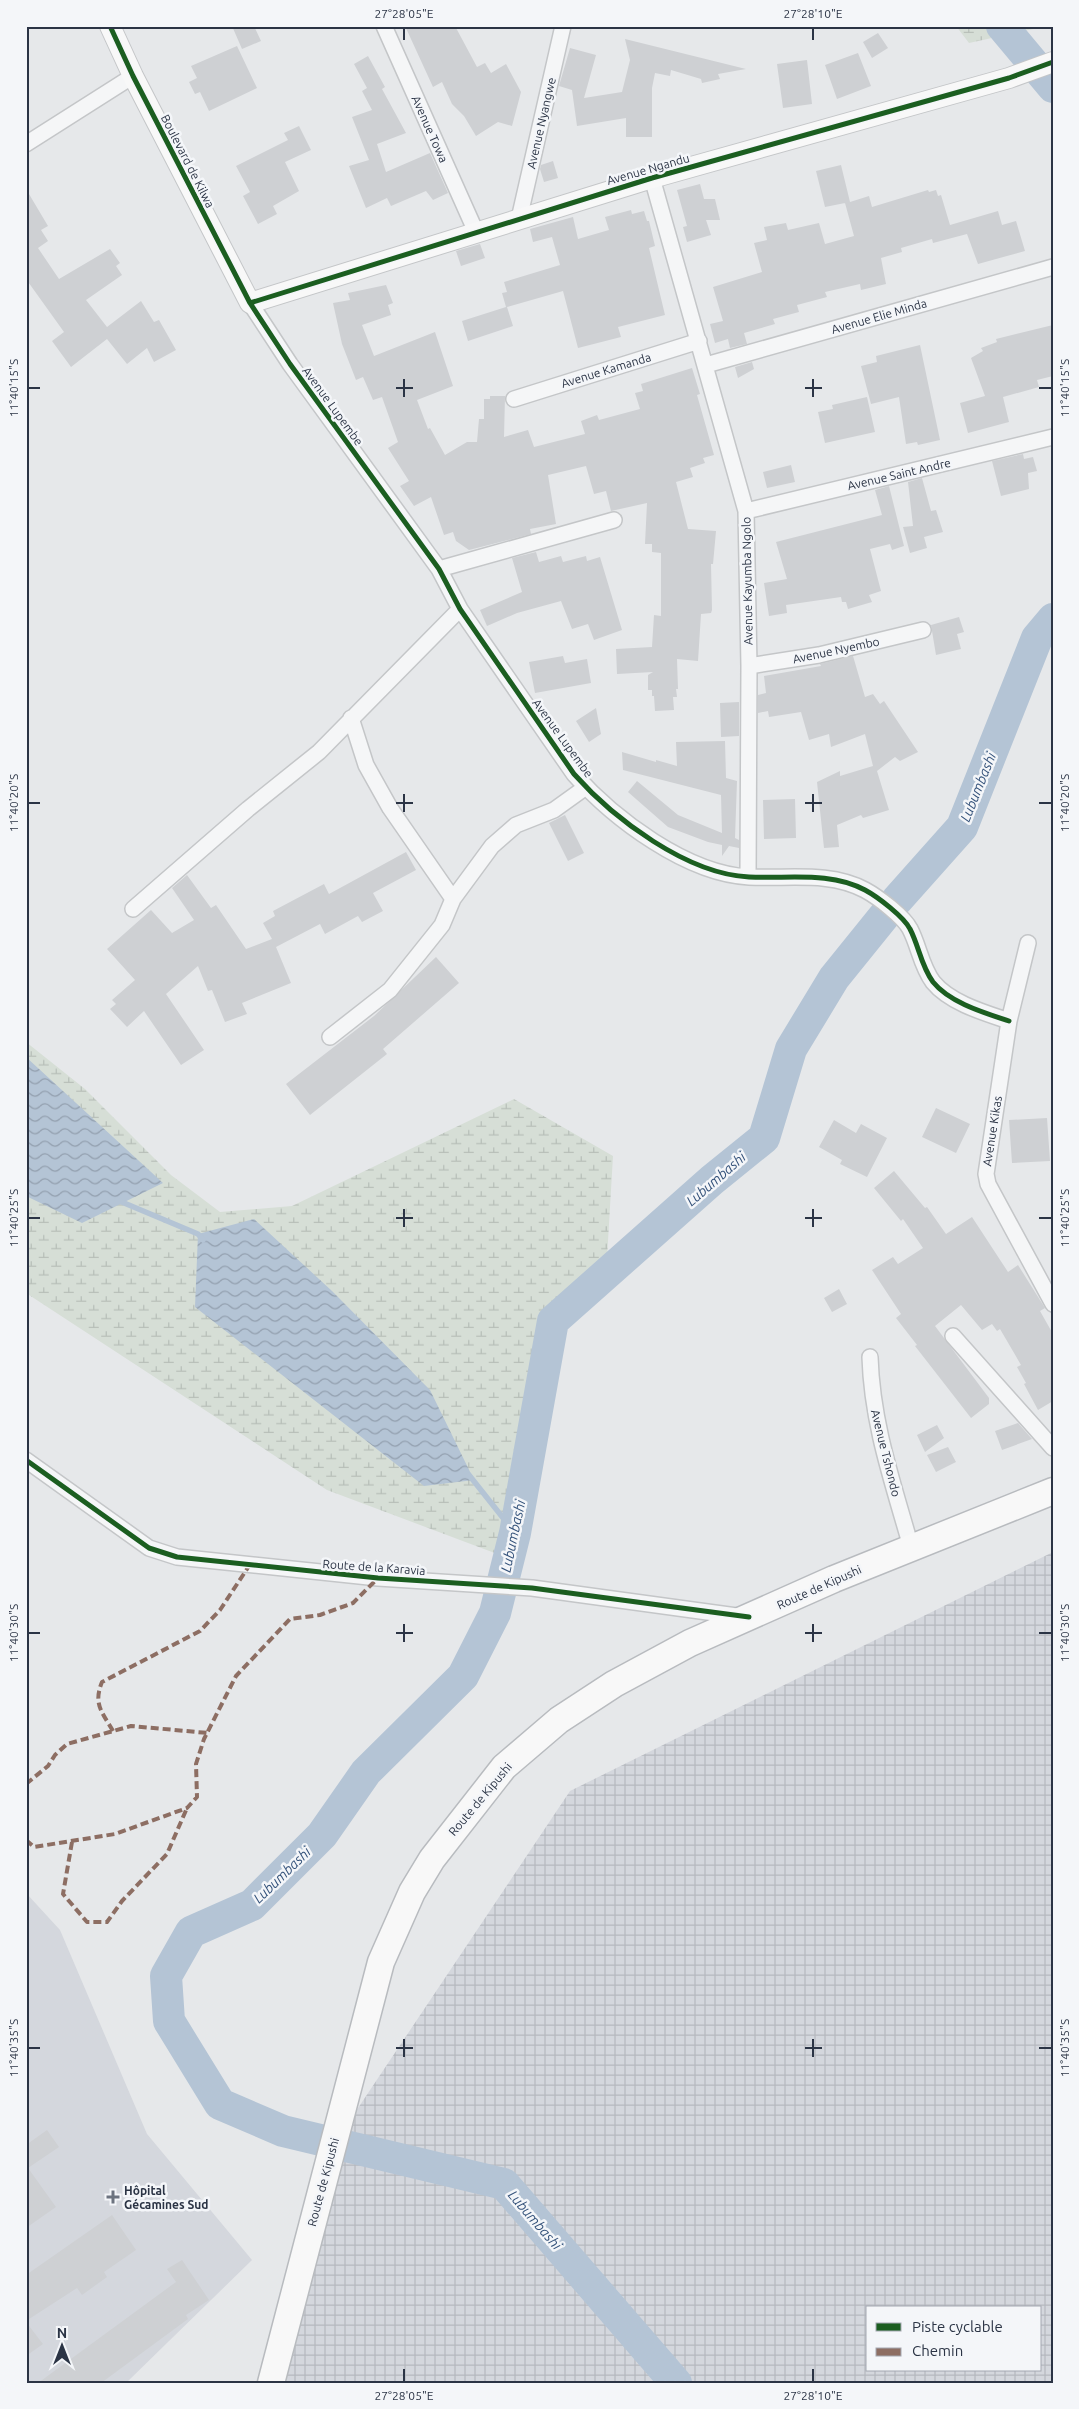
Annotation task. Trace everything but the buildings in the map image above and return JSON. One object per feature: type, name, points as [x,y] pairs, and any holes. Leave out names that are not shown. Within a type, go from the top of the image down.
[{"type":"highway","name":"Route de Kipushi","points":[[271,2383],[342,2115],[370,1998],[393,1932],[412,1892],[432,1859],[473,1804],[504,1767],[559,1720],[622,1680],[690,1643],[911,1547],[1053,1491]]},
{"type":"street","name":"Boulevard de Kilwa","points":[[110,26],[133,76],[250,303]]},
{"type":"street","name":"Avenue Towa","points":[[384,26],[476,232]]},
{"type":"street","name":"Avenue Nyangwe","points":[[519,219],[563,26]]},
{"type":"street","name":"Avenue Ngandu","points":[[250,303],[652,178],[1008,78],[1052,62]]},
{"type":"street","points":[[26,144],[133,76]]},
{"type":"street","name":"Avenue Kayumba Ngolo","points":[[652,178],[746,511],[749,666],[748,877]]},
{"type":"street","name":"Avenue Elie Minda","points":[[706,365],[1053,267]]},
{"type":"street","name":"Avenue Lupembe","points":[[250,303],[290,364],[439,569],[460,609],[574,774],[586,787],[622,821],[695,864],[723,874],[748,877],[838,880],[851,883],[875,896],[905,921],[924,966],[932,981],[940,989],[981,1011],[1009,1021]]},
{"type":"street","name":"Avenue Kamanda","points":[[514,400],[699,341]]},
{"type":"street","name":"Avenue Saint Andre","points":[[746,511],[1053,437]]},
{"type":"street","points":[[439,569],[614,520]]},
{"type":"street","points":[[132,909],[248,809],[319,752],[460,609]]},
{"type":"street","name":"Avenue Nyembo","points":[[749,666],[818,655],[923,630]]},
{"type":"street","points":[[351,718],[366,765],[390,808],[453,899]]},
{"type":"street","points":[[330,1037],[390,990],[442,925],[453,899],[479,861],[503,836],[528,819],[554,810],[586,787]]},
{"type":"street","name":"Avenue Kikas","points":[[1028,943],[1009,1021],[986,1174],[988,1184],[1053,1304]]},
{"type":"street","points":[[953,1336],[1053,1448]]},
{"type":"street","name":"Avenue Tshondo","points":[[870,1357],[871,1393],[876,1421],[911,1547]]},
{"type":"street","name":"Route de la Karavia","points":[[26,1460],[149,1548],[177,1557],[378,1578],[532,1588],[749,1617]]},
{"type":"shaded area","points":[[1053,1552],[1053,2383],[283,2383],[356,2111],[570,1791]]},
{"type":"shaded area","name":"Hôpital Gécamines Sud","points":[[26,1893],[60,1930],[147,2134],[252,2260],[126,2383],[26,2383]]},
{"type":"green space","points":[[956,26],[1041,26],[1042,27],[969,43]]},
{"type":"green space","points":[[26,1042],[85,1089],[171,1175],[220,1212],[292,1206],[514,1099],[613,1156],[607,1258],[550,1316],[530,1449],[500,1555],[327,1490],[26,1293]]},
{"type":"water","points":[[26,1057],[163,1183],[82,1223],[26,1196]]},
{"type":"water","points":[[254,1219],[332,1291],[430,1390],[474,1480],[424,1486],[195,1307],[198,1234]]},
{"type":"waterway","name":"Lubumbashi","points":[[1002,26],[1053,87]]},
{"type":"waterway","name":"Lubumbashi","points":[[676,2383],[504,2184],[283,2131],[220,2104],[169,2021],[166,1976],[191,1932],[252,1905],[322,1835],[366,1772],[463,1676],[495,1613],[515,1533],[553,1321],[712,1180],[764,1138],[791,1049],[834,978],[897,900],[962,827],[1037,638],[1053,619]]},
{"type":"waterway","points":[[117,1200],[198,1234],[203,1240]]},
{"type":"waterway","points":[[469,1475],[515,1533]]},
{"type":"marked path","points":[[113,1731],[100,1708],[98,1696],[102,1682],[200,1631],[220,1610],[249,1566]]},
{"type":"marked path","points":[[26,1840],[34,1847],[115,1834],[187,1808],[197,1797],[196,1764],[204,1739],[236,1676],[290,1619],[320,1615],[353,1603],[378,1578]]},
{"type":"marked path","points":[[26,1784],[48,1766],[55,1755],[67,1744],[131,1726],[208,1733]]},
{"type":"marked path","points":[[72,1842],[63,1894],[87,1922],[107,1922],[122,1901],[167,1854],[187,1808]]},
{"type":"cycle path","points":[[110,26],[133,76],[250,303],[290,364],[439,569],[460,609],[574,774],[590,791],[631,826],[677,855],[701,866],[725,874],[749,877],[808,877],[838,880],[865,890],[877,897],[907,924],[929,976],[940,989],[968,1006],[1009,1021]]},
{"type":"cycle path","points":[[250,303],[652,178],[1009,78],[1053,62]]},
{"type":"cycle path","points":[[26,1460],[149,1548],[177,1557],[378,1578],[532,1588],[749,1617]]},
{"type":"place","name":"Hôpital Gécamines Sud","points":[[113,2197]]}]
